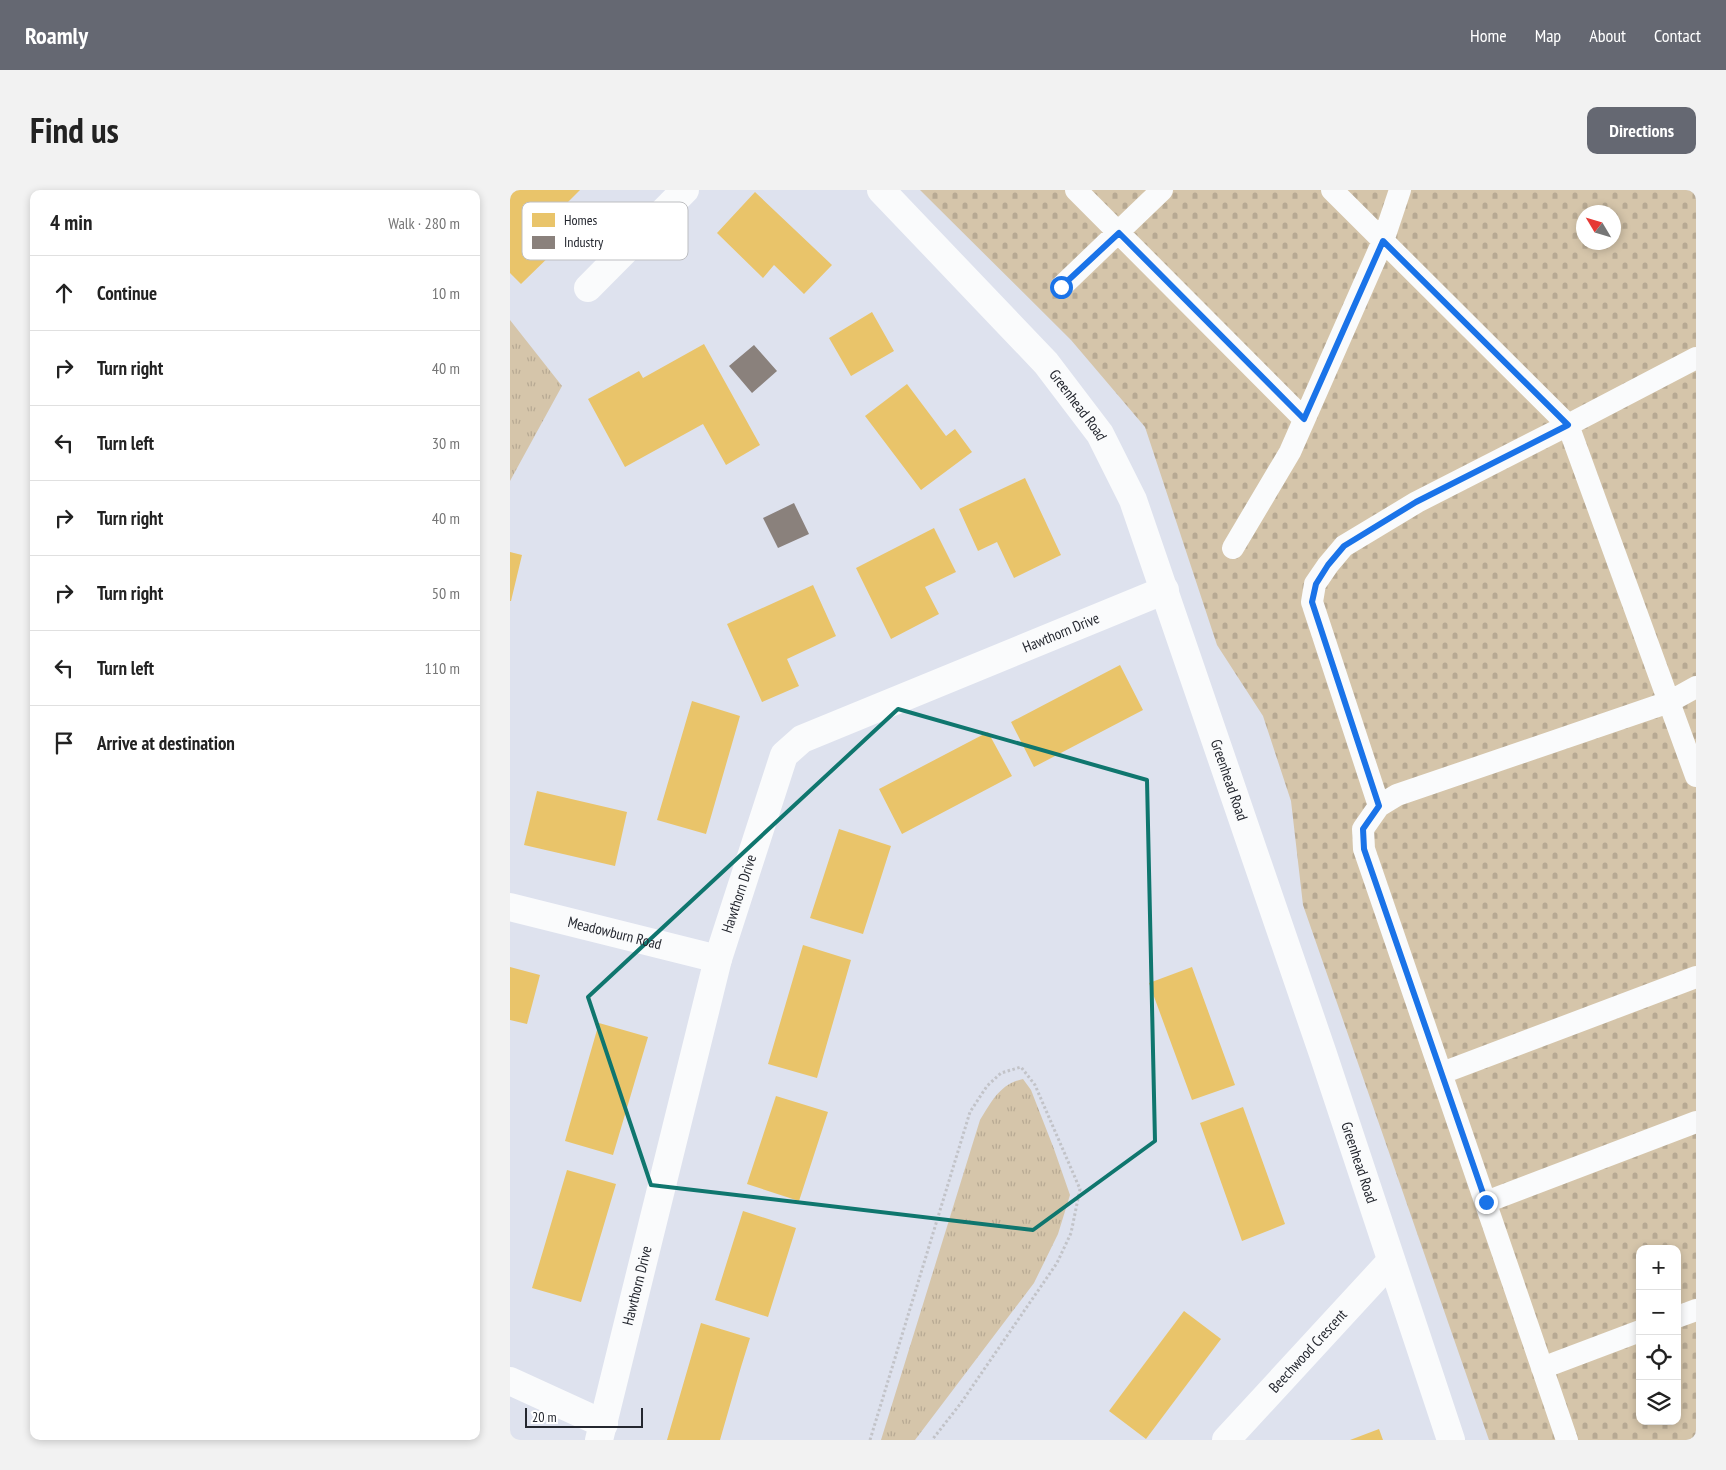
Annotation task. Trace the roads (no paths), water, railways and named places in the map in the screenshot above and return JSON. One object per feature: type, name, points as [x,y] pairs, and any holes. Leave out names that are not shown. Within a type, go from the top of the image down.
[{"type":"street","points":[[673,202],[685,190]]},
{"type":"street","name":"Greenhead Road","points":[[881,190],[1046,363],[1100,434],[1133,500],[1166,590],[1323,1054],[1451,1440]]},
{"type":"street","points":[[588,288],[616,260]]},
{"type":"street","name":"Hawthorn Drive","points":[[601,1432],[718,959],[784,755],[802,738],[1166,590]]},
{"type":"street","name":"Meadowburn Road","points":[[510,906],[718,959]]},
{"type":"street","name":"Beechwood Crescent","points":[[1226,1440],[1391,1261]]},
{"type":"street","points":[[510,1381],[601,1432]]},
{"type":"lane","points":[[1076,190],[1304,419]]},
{"type":"lane","points":[[1061,287],[1162,190]]},
{"type":"lane","points":[[1332,190],[1568,425],[1696,776]]},
{"type":"lane","points":[[1233,548],[1290,452],[1383,241],[1400,190]]},
{"type":"lane","points":[[1379,806],[1312,602],[1316,584],[1328,565],[1344,546],[1416,502],[1696,358]]},
{"type":"lane","points":[[1567,1440],[1364,849],[1363,829],[1379,806],[1397,795],[1669,702],[1696,687]]},
{"type":"lane","points":[[1442,1073],[1696,976]]},
{"type":"lane","points":[[1486,1202],[1696,1122]]},
{"type":"lane","points":[[1681,1316],[1696,1310]]},
{"type":"lane","points":[[1542,1368],[1636,1333]]}]
